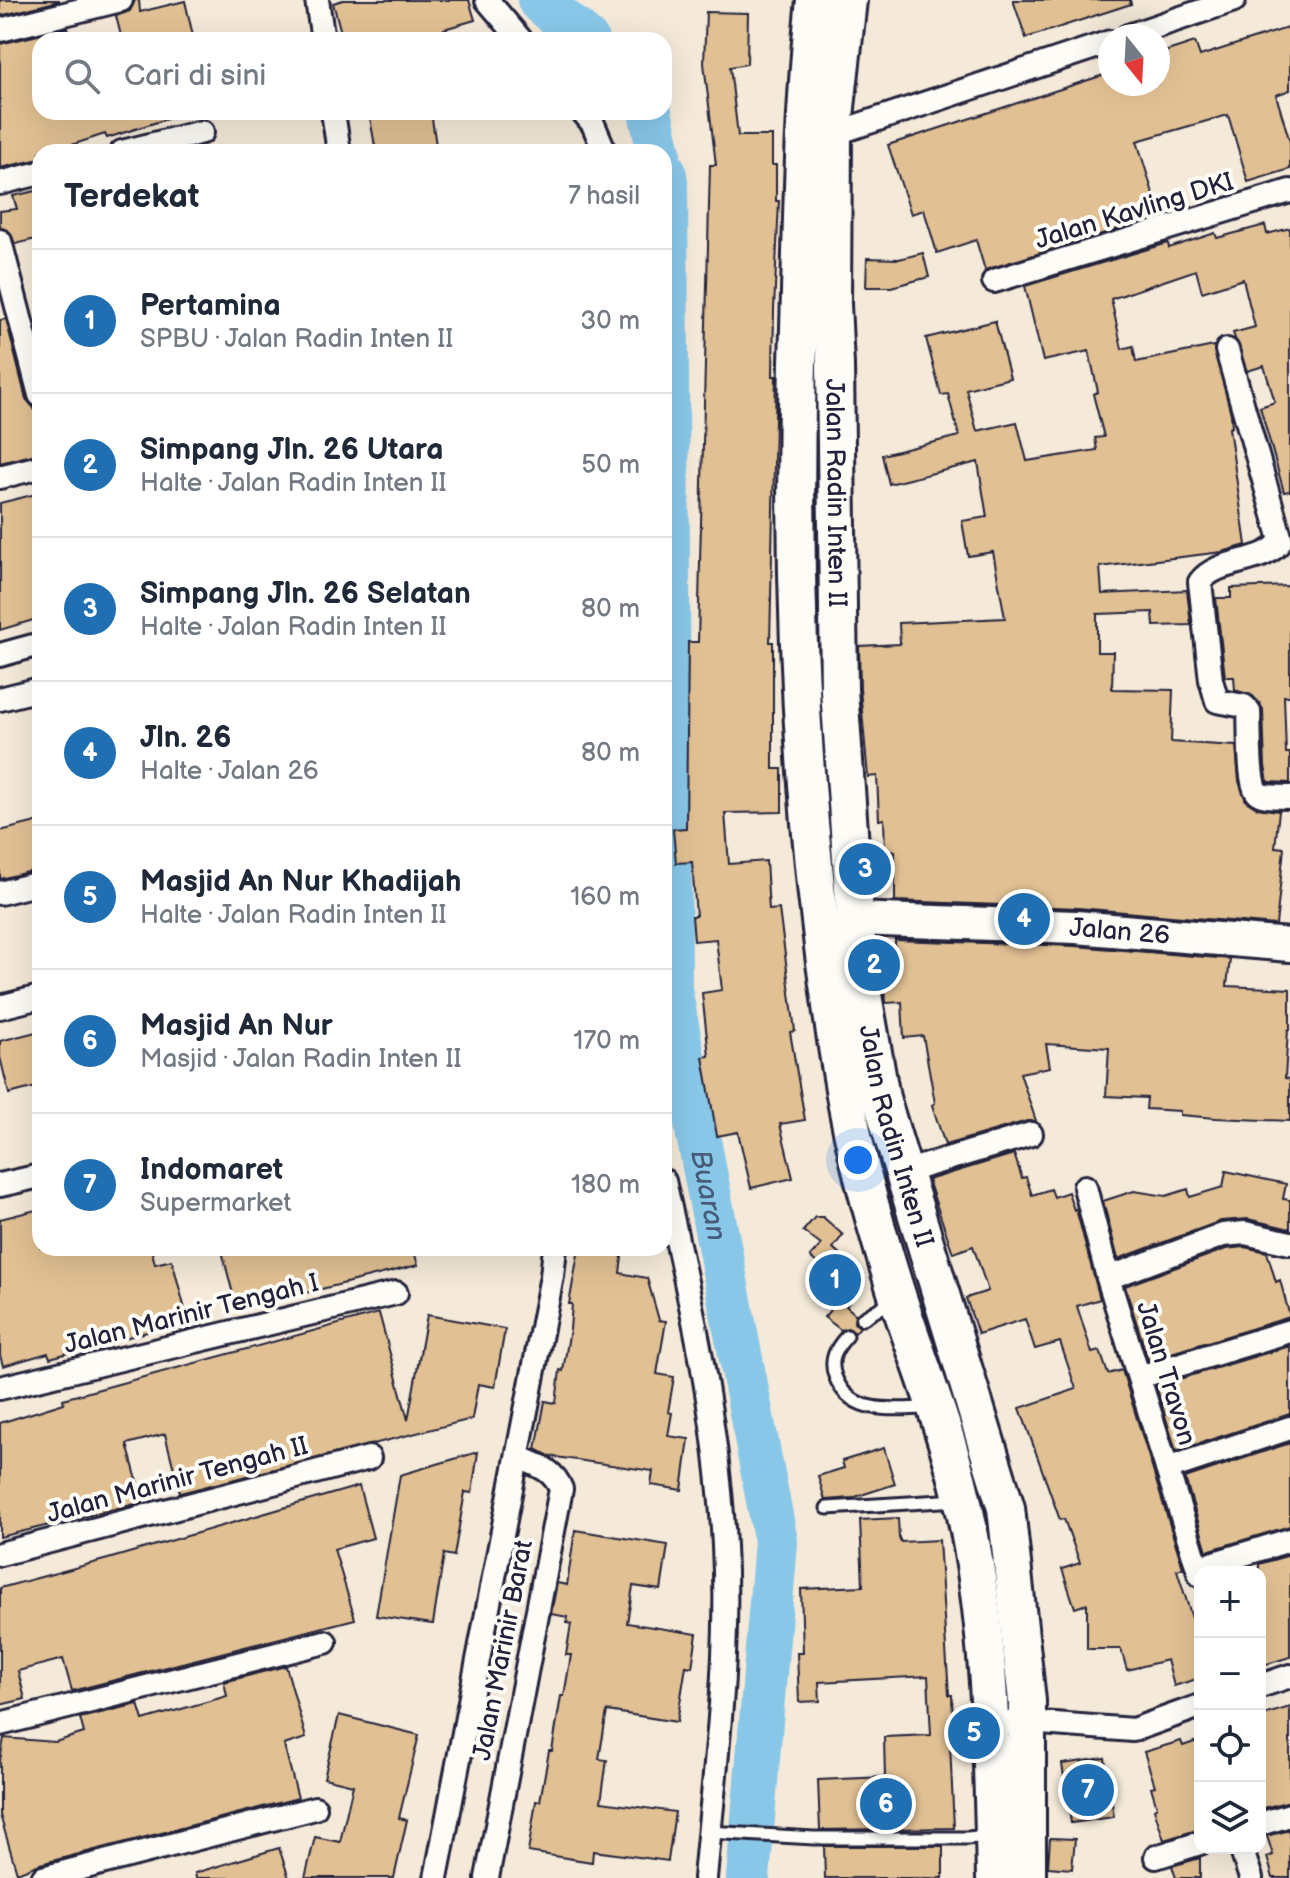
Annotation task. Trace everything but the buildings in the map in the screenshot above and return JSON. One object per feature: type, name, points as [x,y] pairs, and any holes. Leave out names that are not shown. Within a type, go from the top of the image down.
[{"type":"main road","name":"Jalan Radin Inten II","points":[[815,0],[801,222],[796,423],[800,691],[819,918],[855,1145],[898,1298],[937,1408],[963,1499],[985,1638],[995,1878]]},
{"type":"main road","name":"Jalan Radin Inten II","points":[[848,0],[833,134],[832,304],[839,690],[854,919],[869,1037],[881,1098],[1006,1508],[1028,1722],[1027,1878]]},
{"type":"main road","points":[[800,691],[839,690]]},
{"type":"street","points":[[0,30],[121,0]]},
{"type":"street","points":[[317,0],[322,32]]},
{"type":"street","points":[[487,0],[514,32]]},
{"type":"street","points":[[1163,24],[1234,0]]},
{"type":"street","points":[[833,134],[1098,46]]},
{"type":"street","points":[[334,120],[338,144]]},
{"type":"street","points":[[590,120],[602,144]]},
{"type":"street","points":[[154,144],[202,132]]},
{"type":"street","points":[[0,183],[32,175]]},
{"type":"street","name":"Jalan Kavling DKI","points":[[994,281],[1290,191]]},
{"type":"street","points":[[0,241],[31,324]]},
{"type":"street","points":[[1227,350],[1281,540],[1276,548],[1265,553],[1212,570],[1200,582],[1211,680],[1217,701],[1244,706],[1249,711],[1256,791],[1290,797]]},
{"type":"street","points":[[0,477],[32,469]]},
{"type":"street","points":[[0,655],[32,646]]},
{"type":"street","points":[[0,699],[32,691]]},
{"type":"street","points":[[0,893],[32,885]]},
{"type":"street","name":"Jalan 26","points":[[854,919],[1076,927],[1290,945]]},
{"type":"street","points":[[0,1007],[32,999]]},
{"type":"street","points":[[904,1172],[1031,1134]]},
{"type":"street","points":[[0,1185],[32,1178]]},
{"type":"street","name":"Jalan Travon","points":[[1085,1187],[1108,1278],[1197,1566]]},
{"type":"street","points":[[672,1221],[713,1429],[720,1483],[726,1613],[717,1833],[705,1878]]},
{"type":"street","points":[[1108,1278],[1223,1235],[1245,1233],[1290,1243]]},
{"type":"street","name":"Jalan Marinir Barat","points":[[436,1878],[554,1256]]},
{"type":"street","name":"Jalan Marinir Tengah I","points":[[0,1388],[396,1293]]},
{"type":"street","points":[[1139,1377],[1290,1331]]},
{"type":"street","points":[[1167,1469],[1290,1428]]},
{"type":"street","name":"Jalan Marinir Barat","points":[[487,1878],[561,1489],[546,1468],[518,1457]]},
{"type":"street","name":"Jalan Marinir Tengah II","points":[[0,1554],[369,1458]]},
{"type":"street","points":[[1216,1566],[1290,1540]]},
{"type":"street","points":[[0,1724],[325,1642]]},
{"type":"street","points":[[1266,1684],[1290,1676]]},
{"type":"street","points":[[988,1724],[1028,1722],[1133,1730],[1194,1708]]},
{"type":"street","points":[[43,1878],[315,1808]]},
{"type":"street","points":[[1266,1822],[1290,1815]]},
{"type":"street","points":[[1156,1857],[1194,1845]]},
{"type":"street","points":[[1243,1854],[1251,1878]]},
{"type":"lane","points":[[804,0],[815,0]]},
{"type":"lane","points":[[862,1319],[898,1298]]},
{"type":"lane","points":[[847,1336],[837,1347],[833,1364],[837,1380],[849,1398],[871,1408],[937,1408]]},
{"type":"lane","points":[[827,1508],[963,1499]]},
{"type":"lane","points":[[717,1833],[814,1838],[967,1838],[994,1835]]},
{"type":"waterway","name":"Buaran","points":[[539,0],[577,32]]},
{"type":"waterway","name":"Buaran","points":[[652,120],[657,144]]},
{"type":"waterway","name":"Buaran","points":[[672,999],[776,1542],[748,1878]]},
{"type":"place","name":"Simpang Jln. 26 Selatan","points":[[865,869]]},
{"type":"place","name":"Jln. 26","points":[[1024,919]]},
{"type":"place","name":"Simpang Jln. 26 Utara","points":[[874,965]]},
{"type":"place","name":"Pertamina","points":[[835,1280]]},
{"type":"place","name":"Masjid An Nur Khadijah","points":[[974,1733]]},
{"type":"place","name":"Indomaret","points":[[1088,1790]]},
{"type":"place","name":"Masjid An Nur","points":[[886,1804]]}]
